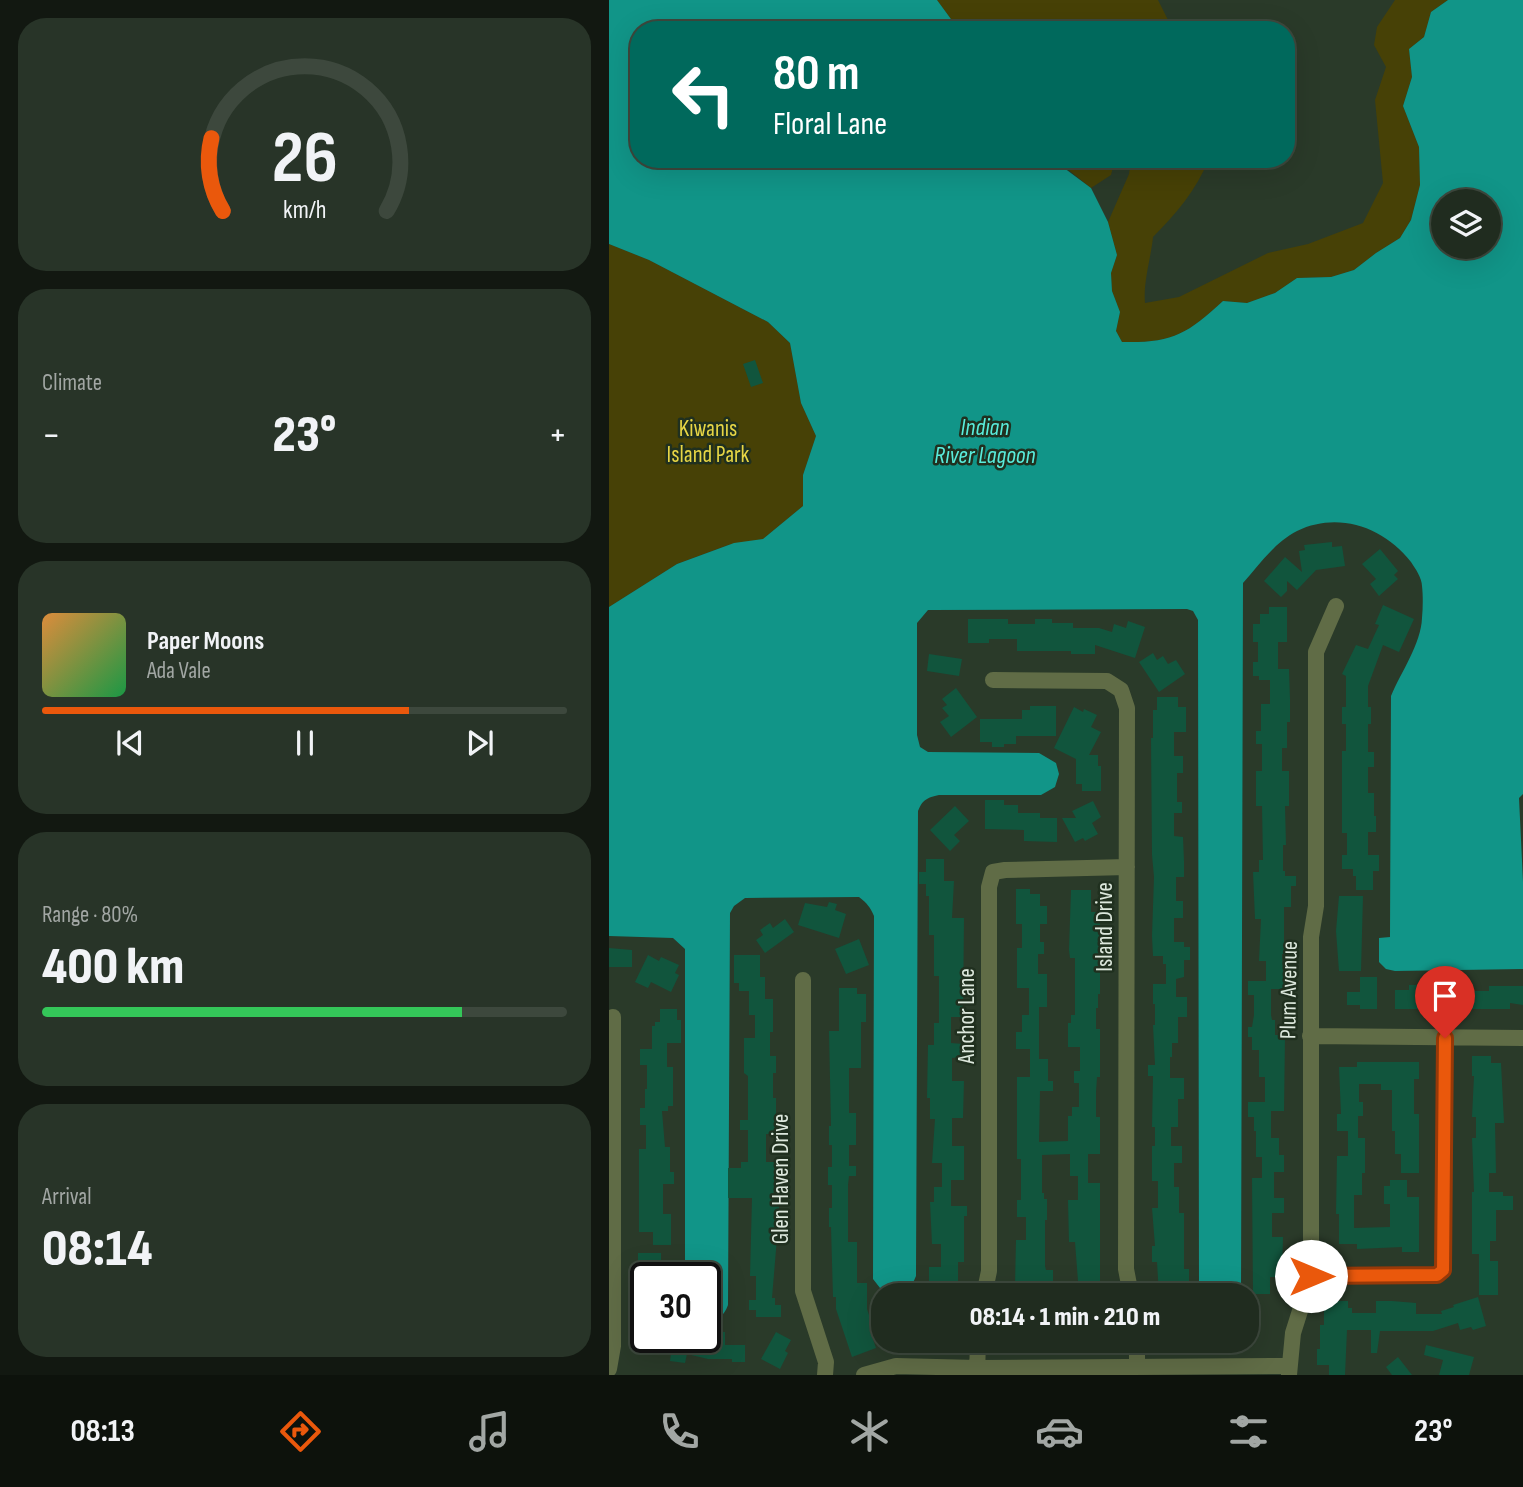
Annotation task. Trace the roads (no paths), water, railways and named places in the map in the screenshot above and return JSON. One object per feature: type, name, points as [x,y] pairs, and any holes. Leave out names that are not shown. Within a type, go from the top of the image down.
[{"type":"street","name":"Plum Avenue","points":[[1289,1371],[1293,1333],[1311,1276],[1310,1036],[1311,937],[1316,906],[1317,652],[1336,606]]},
{"type":"street","name":"Island Drive","points":[[993,680],[1107,681],[1121,690],[1127,708],[1126,1269],[1129,1283]]},
{"type":"street","name":"Anchor Lane","points":[[986,1283],[989,1271],[989,887],[993,872],[1127,867]]},
{"type":"street","name":"Glen Haven Drive","points":[[803,980],[803,1291],[826,1362],[825,1375]]},
{"type":"street","points":[[609,1369],[613,1346],[613,1017]]},
{"type":"street","points":[[1310,1036],[1523,1038]]},
{"type":"street","points":[[1311,1276],[1437,1275],[1443,1270],[1445,1038]]},
{"type":"street","points":[[977,1371],[978,1353]]},
{"type":"street","points":[[1137,1353],[1137,1371]]},
{"type":"street","points":[[864,1375],[896,1366],[977,1371],[1289,1371]]},
{"type":"water","name":"Indian River Lagoon","points":[[609,0],[937,0],[952,21],[630,21],[630,168],[1064,168],[1091,188],[1108,222],[1117,255],[1111,273],[1112,291],[1120,312],[1116,331],[1122,342],[1139,342],[1177,335],[1199,322],[1223,301],[1247,303],[1275,293],[1297,278],[1331,277],[1354,270],[1400,238],[1411,220],[1420,185],[1419,147],[1403,106],[1412,77],[1409,49],[1424,37],[1431,12],[1448,0],[1523,0],[1523,794],[1519,798],[1523,969],[1395,971],[1386,969],[1379,962],[1379,938],[1390,937],[1391,696],[1421,628],[1422,583],[1413,564],[1400,550],[1374,532],[1359,526],[1328,522],[1297,531],[1274,548],[1243,583],[1241,1283],[1199,1283],[1198,620],[1193,611],[1187,609],[928,610],[917,623],[917,735],[920,747],[928,752],[1039,753],[1056,763],[1059,774],[1055,787],[1041,795],[939,795],[926,800],[918,811],[916,1276],[912,1283],[876,1283],[873,1279],[874,916],[868,905],[859,897],[745,898],[734,906],[730,913],[728,1305],[721,1316],[721,1262],[685,1262],[685,949],[673,938],[609,936],[609,607],[677,564],[734,543],[763,539],[803,506],[803,475],[816,436],[801,403],[790,343],[768,322],[649,260],[609,244]]},
{"type":"park label","name":"Kiwanis Island Park","points":[[708,441]]}]
